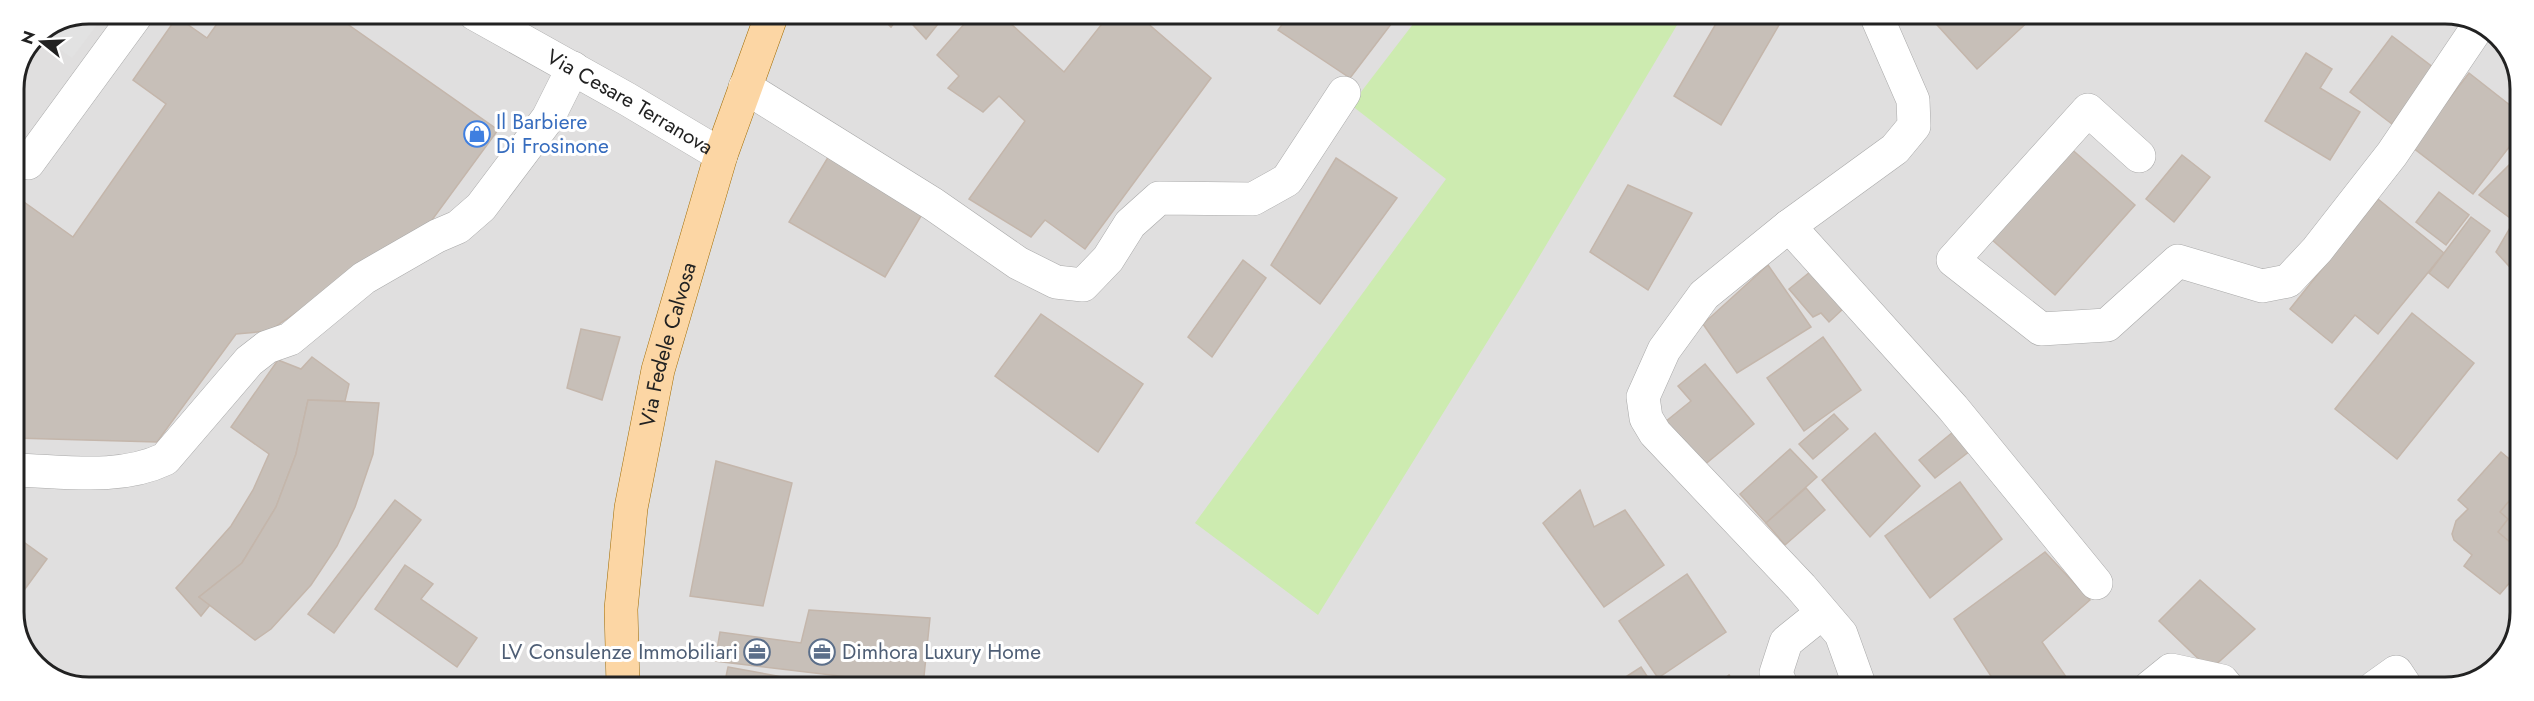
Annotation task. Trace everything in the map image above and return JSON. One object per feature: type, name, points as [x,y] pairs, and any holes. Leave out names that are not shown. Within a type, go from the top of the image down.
[{"type":"main road","name":"Via Fedele Calvosa","points":[[623,677],[621,609],[633,497],[658,370],[721,155],[768,24]]},
{"type":"street","points":[[28,164],[130,24]]},
{"type":"street","name":"Via Cesare Terranova","points":[[493,24],[721,155]]},
{"type":"street","points":[[1856,677],[1841,634],[1802,587],[1655,433],[1646,418],[1643,397],[1664,350],[1704,296],[1789,226],[1895,149],[1914,126],[1913,100],[1880,24]]},
{"type":"street","points":[[2139,156],[2088,110],[1953,260],[2041,329],[2107,325],[2178,261],[2262,286],[2288,281],[2317,250],[2392,154],[2475,32]]},
{"type":"street","points":[[24,470],[104,473],[147,468],[165,459],[249,361],[267,347],[290,339],[364,278],[437,236],[458,227],[481,207],[548,118],[573,68]]},
{"type":"street","points":[[745,87],[933,204],[1018,263],[1056,282],[1083,285],[1108,259],[1130,224],[1159,198],[1253,199],[1287,180],[1344,93]]},
{"type":"street","points":[[1789,226],[1953,408],[2096,583]]},
{"type":"street","points":[[1778,677],[1776,673],[1786,642],[1822,613]]},
{"type":"street","points":[[2162,677],[2171,670],[2203,677]]},
{"type":"shaded area","points":[[98,24],[72,58],[47,40],[64,29],[77,25]]},
{"type":"shaded area","points":[[2445,24],[2462,26],[2481,35],[2497,50],[2508,72],[2510,85],[2510,612],[2508,629],[2499,648],[2484,664],[2466,674],[2445,677],[89,677],[72,675],[53,666],[37,651],[29,637],[24,616],[24,89],[29,64],[43,43],[64,29],[77,25]]},
{"type":"green space","points":[[1413,24],[1678,24],[1520,289],[1318,615],[1195,523],[1446,179],[1351,105]]},
{"type":"building","points":[[172,24],[187,24],[207,38],[217,24],[347,24],[498,130],[432,220],[269,331],[236,334],[157,442],[24,438],[24,202],[73,237],[166,104],[133,80]]},
{"type":"building","points":[[912,24],[938,24],[926,39]]},
{"type":"building","points":[[964,24],[1011,24],[1064,72],[1102,24],[1148,24],[1211,78],[1085,249],[1045,220],[1031,237],[969,199],[1025,121],[999,96],[983,112],[948,88],[959,76],[937,55]]},
{"type":"building","points":[[1282,24],[1391,24],[1350,78],[1278,30]]},
{"type":"building","points":[[1716,24],[1780,24],[1721,125],[1674,96]]},
{"type":"building","points":[[1936,24],[2025,24],[1977,69]]},
{"type":"building","points":[[2392,36],[2434,68],[2392,124],[2350,92]]},
{"type":"building","points":[[2306,53],[2332,69],[2320,88],[2360,112],[2330,160],[2265,121]]},
{"type":"building","points":[[2469,73],[2510,105],[2510,146],[2473,194],[2412,147]]},
{"type":"building","points":[[2068,146],[2135,205],[2055,295],[1991,239]]},
{"type":"building","points":[[830,154],[924,211],[885,277],[789,222]]},
{"type":"building","points":[[2182,155],[2210,177],[2174,222],[2146,199]]},
{"type":"building","points":[[1336,158],[1397,198],[1320,304],[1271,265]]},
{"type":"building","points":[[2510,164],[2510,218],[2479,195]]},
{"type":"building","points":[[1628,185],[1692,213],[1648,290],[1590,252]]},
{"type":"building","points":[[2439,192],[2469,215],[2446,245],[2416,222]]},
{"type":"building","points":[[2378,199],[2444,253],[2378,334],[2355,315],[2332,343],[2290,309]]},
{"type":"building","points":[[2471,217],[2490,231],[2448,288],[2429,273]]},
{"type":"building","points":[[2510,228],[2510,267],[2496,252]]},
{"type":"building","points":[[1243,260],[1266,278],[1212,357],[1188,337]]},
{"type":"building","points":[[1768,265],[1811,327],[1737,373],[1703,324]]},
{"type":"building","points":[[1810,272],[1844,308],[1829,322],[1821,313],[1813,317],[1789,289]]},
{"type":"building","points":[[2412,313],[2474,363],[2397,459],[2335,409]]},
{"type":"building","points":[[1041,314],[1143,384],[1098,452],[995,376]]},
{"type":"building","points":[[581,329],[620,337],[602,400],[567,388]]},
{"type":"building","points":[[1823,337],[1861,390],[1804,431],[1767,378]]},
{"type":"building","points":[[312,357],[349,384],[345,401],[308,400],[296,454],[276,507],[242,563],[199,597],[210,605],[201,616],[176,588],[231,526],[253,490],[269,454],[231,427],[278,360],[301,369]]},
{"type":"building","points":[[1705,364],[1754,424],[1697,471],[1660,426],[1691,401],[1678,386]]},
{"type":"building","points":[[308,400],[379,403],[373,454],[355,507],[337,546],[311,585],[271,629],[255,640],[199,597],[242,563],[276,507],[296,454]]},
{"type":"building","points":[[1834,414],[1848,429],[1813,459],[1799,444]]},
{"type":"building","points":[[1953,432],[1970,451],[1935,478],[1919,460]]},
{"type":"building","points":[[1875,433],[1920,486],[1870,537],[1822,480]]},
{"type":"building","points":[[1790,449],[1817,477],[1766,523],[1740,494]]},
{"type":"building","points":[[2501,452],[2510,460],[2510,582],[2500,594],[2464,566],[2472,555],[2454,540],[2452,534],[2456,521],[2468,509],[2458,500]]},
{"type":"building","points":[[716,461],[792,483],[763,606],[690,596]]},
{"type":"building","points":[[1960,482],[2002,539],[1930,598],[1885,536]]},
{"type":"building","points":[[1806,488],[1825,510],[1785,545],[1766,523]]},
{"type":"building","points":[[1580,490],[1594,527],[1625,510],[1664,565],[1604,607],[1543,523]]},
{"type":"building","points":[[395,500],[421,520],[334,633],[308,614]]},
{"type":"building","points":[[2510,502],[2510,542],[2498,532],[2508,519],[2500,512]]},
{"type":"building","points":[[24,542],[47,559],[24,590]]},
{"type":"building","points":[[2045,552],[2090,600],[2042,642],[2066,677],[1992,677],[1954,619]]},
{"type":"building","points":[[405,565],[433,584],[421,599],[477,638],[457,667],[375,609]]},
{"type":"building","points":[[1687,574],[1726,632],[1657,677],[1619,621]]},
{"type":"building","points":[[2200,580],[2255,629],[2210,670],[2159,621]]},
{"type":"building","name":"Dimhora Luxury Home","points":[[809,610],[930,618],[924,677],[848,677],[715,661],[720,632],[801,643]]},
{"type":"building","points":[[728,667],[783,677],[726,677]]},
{"type":"building","points":[[1641,667],[1648,677],[1626,677]]},
{"type":"place","name":"Il Barbiere Di Frosinone","points":[[477,134]]},
{"type":"place","name":"LV Consulenze Immobiliari","points":[[757,652]]},
{"type":"place","name":"Dimhora Luxury Home","points":[[822,652]]}]
